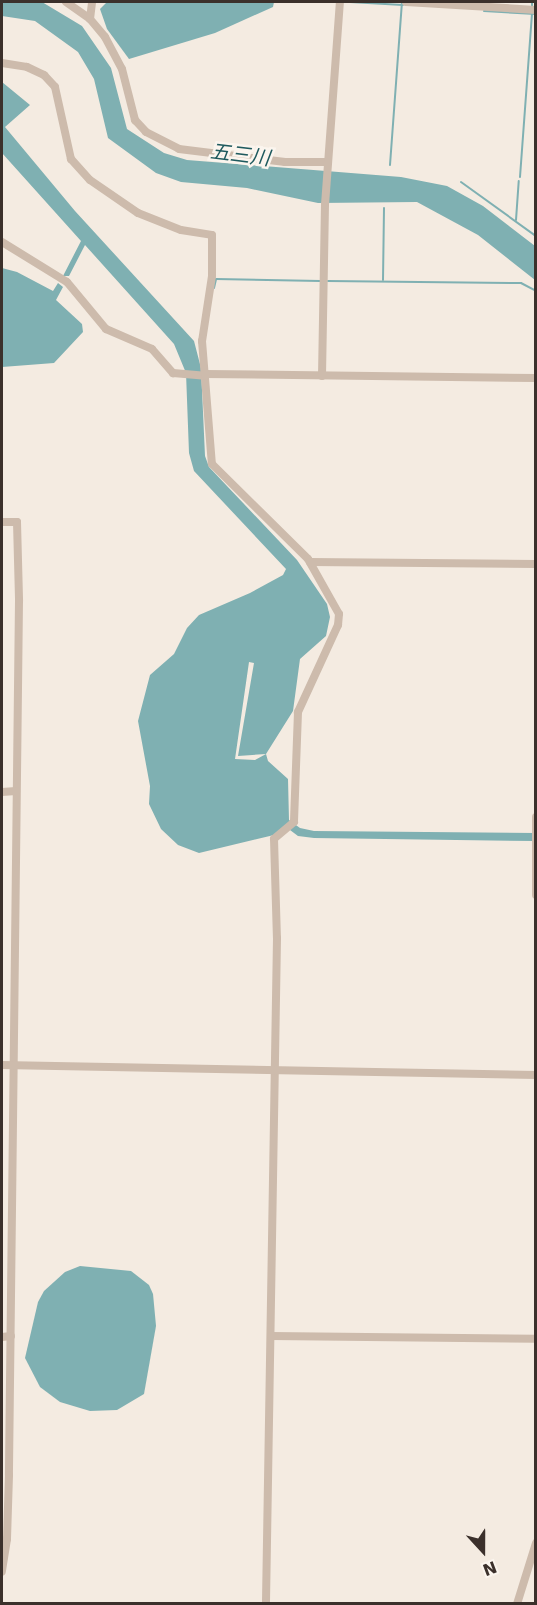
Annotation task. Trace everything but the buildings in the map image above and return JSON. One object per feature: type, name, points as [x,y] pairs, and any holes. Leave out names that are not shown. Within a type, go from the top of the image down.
[{"type":"street","points":[[66,2],[90,19],[122,69],[135,120],[153,136],[179,149],[285,162],[328,162]]},
{"type":"street","points":[[90,19],[92,2]]},
{"type":"street","points":[[322,376],[325,206],[340,2]]},
{"type":"street","points":[[406,2],[536,10]]},
{"type":"street","points":[[2,63],[44,75],[55,87],[71,159],[90,180],[138,213],[181,230],[213,235],[212,276],[202,341],[212,464],[310,562],[339,614],[338,625],[298,712],[294,822],[288,830],[274,839],[274,1071],[266,1604]]},
{"type":"street","points":[[2,242],[67,282],[106,329],[152,349],[173,373],[183,375],[536,378]]},
{"type":"street","points":[[2,522],[17,522],[14,1066],[6,1337],[7,1539],[2,1572]]},
{"type":"street","points":[[310,562],[536,564]]},
{"type":"street","points":[[2,792],[16,791]]},
{"type":"street","points":[[536,817],[534,832],[536,895]]},
{"type":"street","points":[[2,1065],[536,1075]]},
{"type":"street","points":[[271,1336],[536,1339]]},
{"type":"street","points":[[517,1604],[536,1544]]},
{"type":"water","points":[[2,2],[42,2],[82,26],[111,68],[127,129],[164,153],[187,160],[401,177],[447,186],[483,206],[535,246],[535,280],[478,235],[417,202],[318,203],[247,188],[181,182],[156,173],[108,138],[94,79],[78,52],[35,21],[2,16]]},
{"type":"water","points":[[107,2],[274,2],[273,7],[215,33],[129,59],[107,29],[100,9]]},
{"type":"water","points":[[2,82],[30,105],[5,127],[75,211],[194,341],[201,368],[205,456],[209,467],[297,560],[327,604],[330,617],[326,636],[300,659],[293,711],[266,754],[268,761],[288,779],[289,820],[300,828],[314,831],[535,833],[535,841],[314,838],[298,836],[286,827],[274,835],[199,853],[178,845],[161,829],[149,804],[150,786],[138,721],[150,675],[174,654],[187,628],[199,615],[250,593],[283,575],[286,569],[194,471],[189,453],[186,373],[174,344],[85,245],[69,276],[63,276],[81,241],[2,153]]},
{"type":"water","points":[[2,268],[17,272],[53,291],[58,283],[63,287],[56,300],[82,324],[83,332],[54,363],[2,367]]},
{"type":"water","points":[[80,1266],[131,1271],[149,1285],[153,1294],[156,1326],[144,1394],[117,1410],[90,1411],[60,1402],[40,1387],[25,1358],[38,1302],[44,1291],[65,1272]]},
{"type":"pier","points":[[249,662],[254,663],[238,756],[266,754],[255,760],[235,759]]},
{"type":"waterway","points":[[350,2],[403,5]]},
{"type":"waterway","points":[[532,2],[532,8]]},
{"type":"waterway","points":[[390,165],[402,3]]},
{"type":"waterway","points":[[484,11],[536,14]]},
{"type":"waterway","points":[[520,177],[532,12]]},
{"type":"waterway","points":[[516,220],[519,181]]},
{"type":"waterway","points":[[461,182],[536,236]]},
{"type":"waterway","points":[[383,280],[384,208]]},
{"type":"waterway","points":[[214,288],[216,279],[320,281]]},
{"type":"waterway","points":[[328,281],[521,283],[536,291]]},
{"type":"water label","name":"五三川","points":[[240,155]]}]
